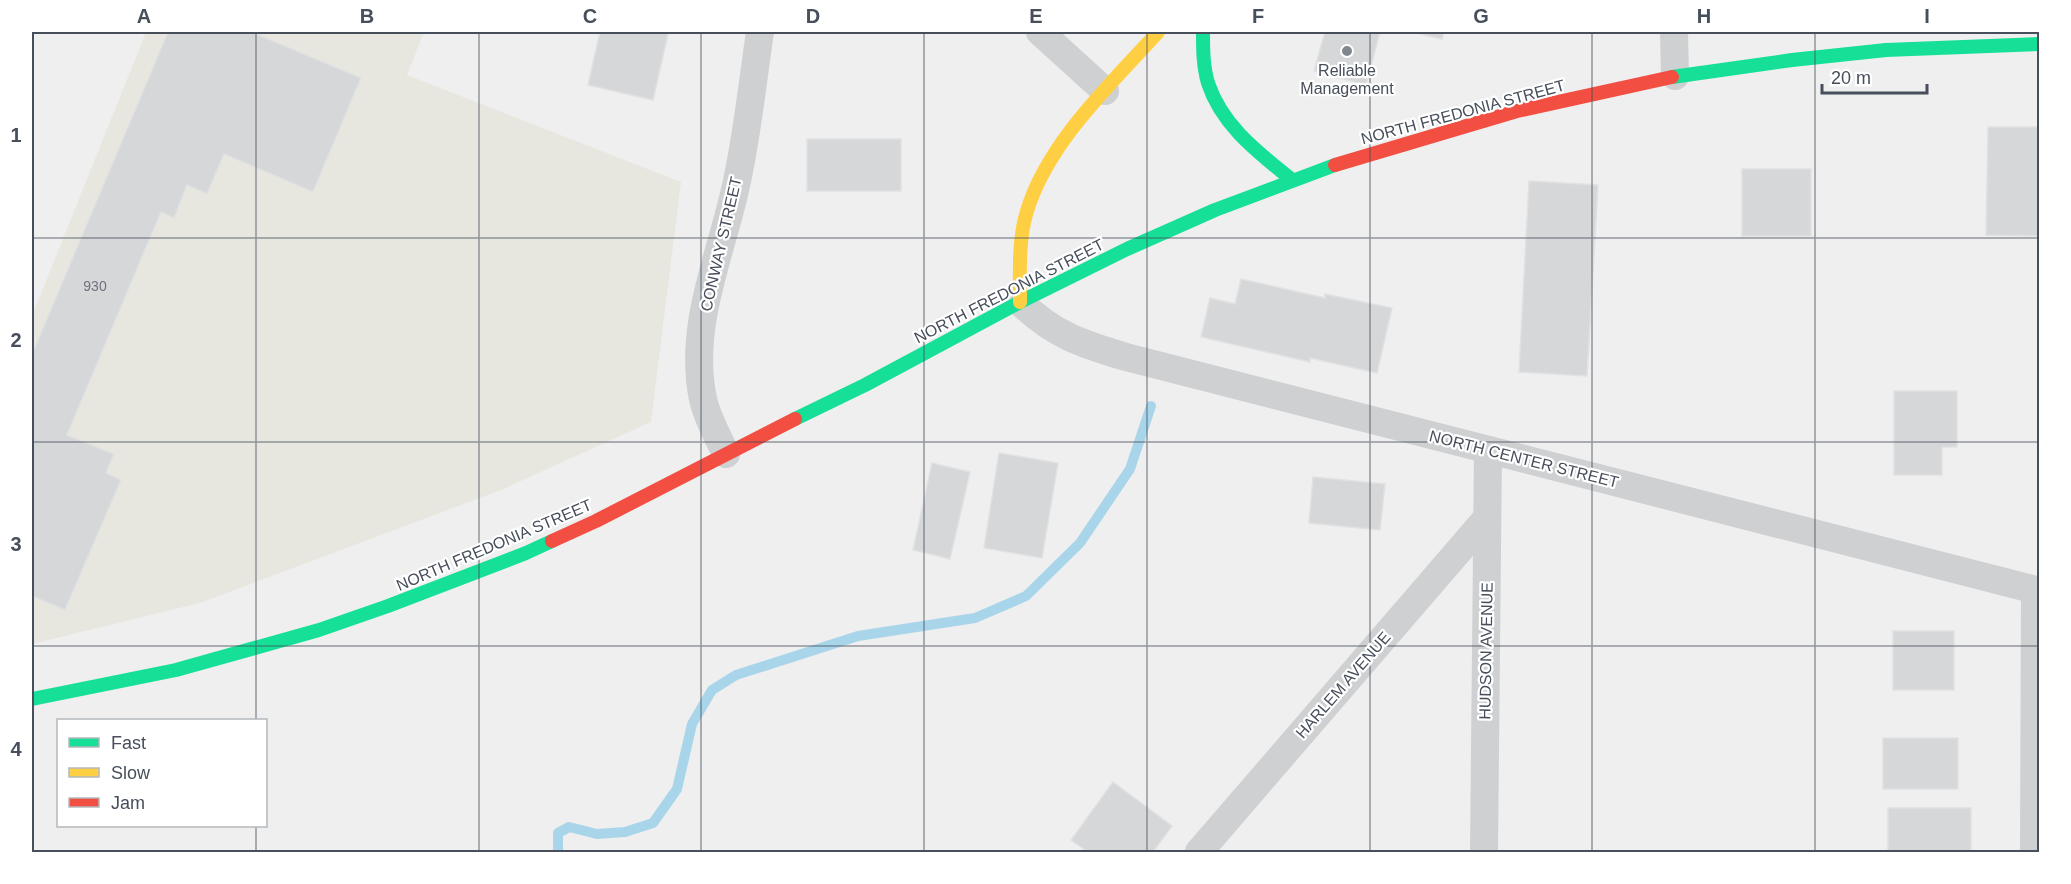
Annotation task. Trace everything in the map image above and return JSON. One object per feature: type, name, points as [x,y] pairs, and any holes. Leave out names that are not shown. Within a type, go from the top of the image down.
[{"type":"street","name":"CONWAY STREET","points":[[726,454],[704,402],[700,377],[700,344],[707,295],[738,176],[760,32]]},
{"type":"street","points":[[1040,32],[1105,91]]},
{"type":"street","points":[[1020,302],[1023,235],[1027,211],[1035,188],[1048,163],[1105,91],[1158,32]]},
{"type":"street","points":[[1203,32],[1206,71],[1216,105],[1236,133],[1292,180]]},
{"type":"street","points":[[1674,32],[1676,76]]},
{"type":"street","name":"NORTH FREDONIA STREET","points":[[32,699],[176,670],[319,630],[526,553],[596,521],[865,385],[1020,302],[1127,249],[1215,210],[1292,180],[1369,154],[1517,111],[1676,76],[1886,50],[2040,44]]},
{"type":"street","name":"NORTH CENTER STREET","points":[[1020,302],[1036,318],[1052,329],[1095,348],[2037,591]]},
{"type":"street","name":"HUDSON AVENUE","points":[[1484,852],[1488,450]]},
{"type":"street","name":"HARLEM AVENUE","points":[[1199,852],[1487,518]]},
{"type":"street","points":[[2034,852],[2037,591]]},
{"type":"shaded area","points":[[146,32],[424,32],[407,75],[681,182],[651,422],[501,490],[200,603],[32,644],[32,316]]},
{"type":"building","points":[[168,32],[252,32],[361,78],[313,192],[224,154],[207,194],[187,185],[174,218],[161,212],[67,435],[114,454],[106,473],[121,480],[65,610],[32,596],[32,354]]},
{"type":"building","points":[[600,32],[668,34],[653,100],[588,85]]},
{"type":"building","name":"Reliable Management","points":[[1325,32],[1380,32],[1366,85],[1314,71]]},
{"type":"building","name":"Reliable Management","points":[[1412,32],[1444,32],[1442,39]]},
{"type":"building","points":[[1988,127],[2040,127],[2040,236],[1986,235]]},
{"type":"building","points":[[807,139],[901,139],[901,191],[807,191]]},
{"type":"building","points":[[1742,169],[1811,169],[1811,236],[1742,236]]},
{"type":"building","points":[[1529,181],[1598,185],[1587,376],[1519,372]]},
{"type":"building","points":[[1241,279],[1325,298],[1325,294],[1392,308],[1377,373],[1310,358],[1310,362],[1201,337],[1210,298],[1235,304]]},
{"type":"building","points":[[1894,391],[1957,391],[1957,447],[1942,447],[1942,475],[1894,475]]},
{"type":"building","points":[[999,453],[1058,463],[1042,558],[984,548]]},
{"type":"building","points":[[932,463],[970,472],[950,559],[913,550]]},
{"type":"building","points":[[1313,477],[1385,484],[1380,530],[1309,523]]},
{"type":"building","points":[[1893,631],[1954,631],[1954,690],[1893,690]]},
{"type":"building","points":[[1883,738],[1958,738],[1958,789],[1883,789]]},
{"type":"building","points":[[1113,782],[1172,826],[1153,852],[1088,852],[1071,840]]},
{"type":"building","points":[[1888,808],[1971,808],[1971,852],[1888,852]]},
{"type":"waterway","points":[[558,852],[558,833],[569,827],[597,834],[625,832],[653,823],[677,789],[692,724],[712,690],[736,675],[858,636],[975,618],[1026,596],[1080,543],[1130,469],[1151,406]]},
{"type":"traffic: fast","points":[[1203,32],[1206,77],[1222,112],[1243,138],[1292,180]]},
{"type":"traffic: fast","points":[[1672,77],[1792,60],[1886,50],[2040,44]]},
{"type":"traffic: fast","points":[[795,419],[1127,249],[1215,210],[1335,165]]},
{"type":"traffic: fast","points":[[32,699],[176,670],[319,630],[388,606],[552,541]]},
{"type":"traffic: slow","points":[[1020,302],[1022,233],[1027,211],[1037,186],[1050,161],[1083,115],[1158,32]]},
{"type":"traffic: jam","points":[[1335,165],[1517,111],[1672,77]]},
{"type":"traffic: jam","points":[[552,541],[596,521],[795,419]]},
{"type":"place","name":"Reliable Management","points":[[1347,51]]}]
